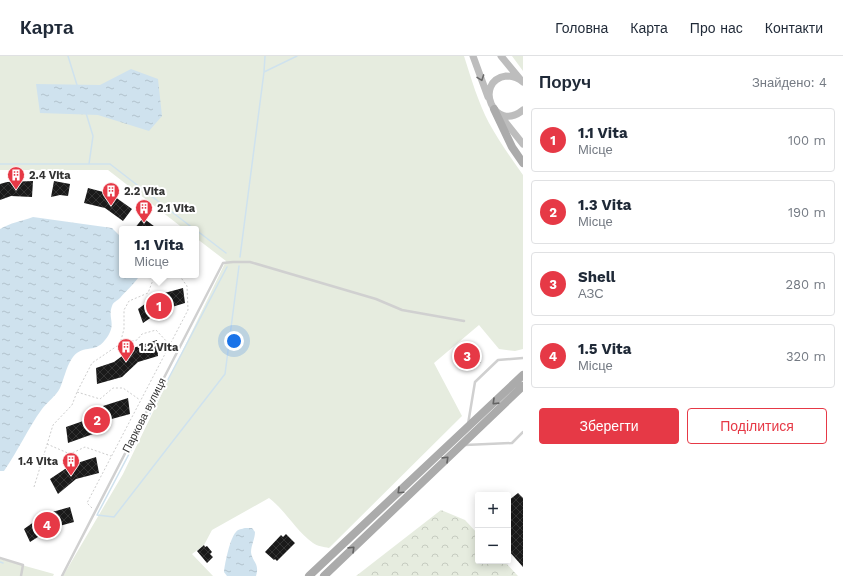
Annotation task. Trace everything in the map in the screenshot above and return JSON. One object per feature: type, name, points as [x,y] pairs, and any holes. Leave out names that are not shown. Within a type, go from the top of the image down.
[{"type":"main road","points":[[473,56],[489,100],[523,144]]},
{"type":"main road","points":[[502,56],[522,81]]},
{"type":"main road","points":[[489,100],[492,86],[498,79],[512,76],[522,81]]},
{"type":"main road","points":[[496,111],[502,115],[513,116],[523,110]]},
{"type":"main road","points":[[496,111],[512,147],[523,163]]},
{"type":"main road","points":[[309,576],[523,375]]},
{"type":"main road","points":[[324,576],[523,386]]},
{"type":"lane","name":"Паркова вулиця","points":[[62,576],[222,263],[250,262],[376,299],[402,310],[464,321]]},
{"type":"lane","points":[[468,427],[475,382],[498,360],[523,358]]},
{"type":"lane","points":[[461,446],[512,444],[523,432]]},
{"type":"lane","points":[[0,558],[23,565],[22,576]]},
{"type":"path","points":[[120,344],[124,329],[124,310],[129,301],[148,293],[153,278]]},
{"type":"path","points":[[95,511],[87,503],[188,310],[187,286],[181,278]]},
{"type":"path","points":[[34,487],[53,425],[72,405],[92,363],[120,344],[137,340],[142,334],[156,330],[170,345]]},
{"type":"path","points":[[77,392],[100,399],[113,388],[124,388],[141,401]]},
{"type":"path","points":[[47,444],[70,454],[85,447],[112,456]]},
{"type":"green space","points":[[0,56],[464,56],[485,115],[501,143],[523,175],[523,349],[515,351],[499,349],[479,325],[434,363],[462,416],[329,548],[316,545],[307,538],[269,498],[212,530],[204,545],[192,554],[213,576],[63,576],[123,474],[226,261],[199,240],[199,226],[180,226],[108,170],[0,170]]},
{"type":"green space","points":[[512,56],[523,56],[523,71]]},
{"type":"green space","points":[[441,510],[465,520],[475,531],[475,564],[507,564],[518,576],[356,576]]},
{"type":"green space","points":[[0,559],[54,574],[53,576],[0,576]]},
{"type":"water","points":[[131,69],[158,79],[162,116],[149,131],[98,115],[40,113],[36,84],[100,85]]},
{"type":"water","points":[[33,217],[112,228],[119,235],[119,278],[138,278],[114,303],[111,311],[112,326],[105,340],[97,347],[79,351],[75,355],[69,363],[58,391],[37,416],[4,471],[0,471],[0,229]]},
{"type":"water","points":[[245,528],[252,528],[255,532],[251,552],[257,568],[256,576],[227,576],[224,572],[230,545],[237,531]]},
{"type":"building","name":"2.4 Vita","points":[[33,181],[32,197],[11,196],[0,200],[0,184],[7,182]]},
{"type":"building","points":[[54,181],[70,184],[68,196],[60,195],[51,197]]},
{"type":"building","name":"2.2 Vita","points":[[88,188],[111,194],[132,209],[123,221],[105,208],[84,203]]},
{"type":"building","points":[[143,218],[154,226],[136,226]]},
{"type":"building","points":[[183,288],[185,303],[162,310],[143,323],[138,309],[157,295]]},
{"type":"building","name":"1.2 Vita","points":[[157,340],[158,356],[138,362],[122,377],[97,384],[96,368],[114,362],[133,348]]},
{"type":"building","points":[[468,344],[473,349],[471,352],[481,362],[474,369],[464,358],[462,360],[456,355]]},
{"type":"building","points":[[128,398],[130,414],[108,420],[93,434],[68,443],[66,427],[86,420],[103,406]]},
{"type":"building","name":"1.4 Vita","points":[[96,457],[99,473],[76,479],[58,494],[50,479],[71,465]]},
{"type":"building","points":[[518,493],[523,498],[523,567],[511,553],[511,499]]},
{"type":"building","points":[[70,507],[74,522],[52,528],[30,542],[24,529],[45,514]]},
{"type":"building","points":[[286,534],[295,543],[277,561],[275,559],[274,560],[265,552],[281,535],[283,537]]},
{"type":"building","points":[[204,545],[205,547],[207,546],[212,552],[210,554],[213,557],[207,563],[197,551]]},
{"type":"waterway","points":[[68,56],[77,85]]},
{"type":"waterway","points":[[240,257],[265,56]]},
{"type":"waterway","points":[[264,72],[297,56]]},
{"type":"waterway","points":[[86,113],[93,136],[89,164]]},
{"type":"waterway","points":[[0,164],[110,164],[190,226]]},
{"type":"waterway","points":[[199,232],[226,253]]},
{"type":"waterway","points":[[227,267],[97,515],[114,517],[225,374],[239,266]]},
{"type":"place","name":"2.4 Vita","points":[[16,190]]},
{"type":"place","name":"2.2 Vita","points":[[111,206]]},
{"type":"place","name":"2.1 Vita","points":[[144,223]]},
{"type":"place","name":"1.1 Vita","points":[[159,306]]},
{"type":"place","name":"Shell","points":[[467,356]]},
{"type":"place","name":"1.2 Vita","points":[[126,362]]},
{"type":"place","name":"1.3 Vita","points":[[97,420]]},
{"type":"place","name":"1.4 Vita","points":[[71,476]]},
{"type":"place","name":"1.5 Vita","points":[[47,525]]}]
